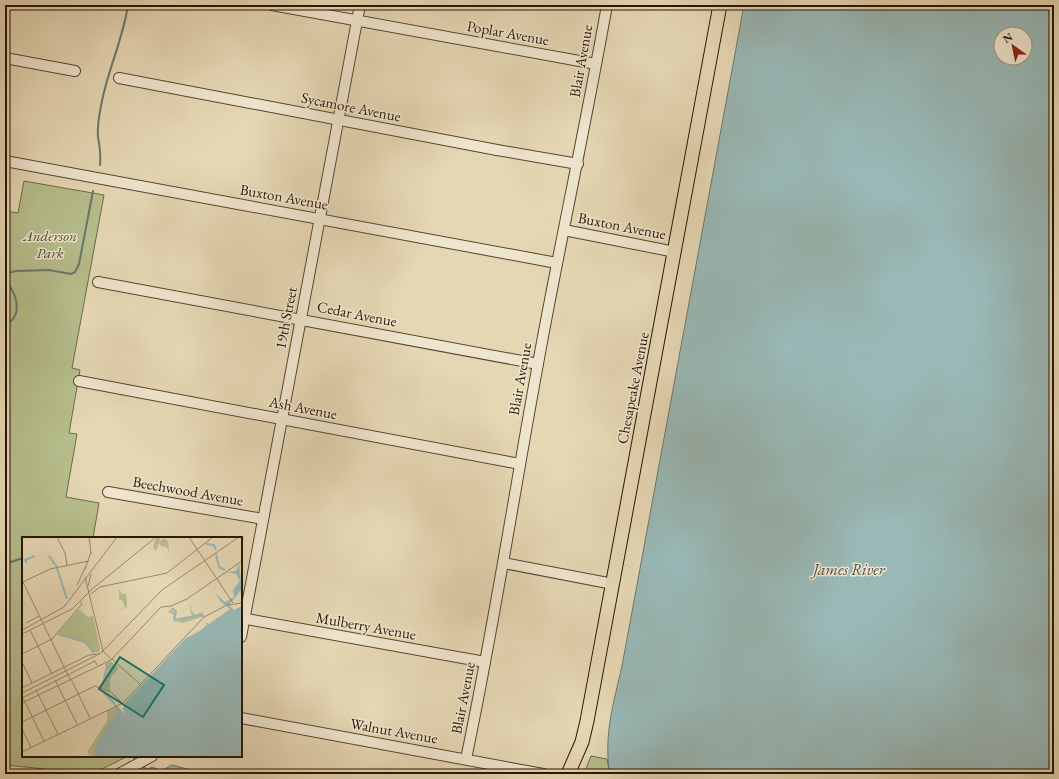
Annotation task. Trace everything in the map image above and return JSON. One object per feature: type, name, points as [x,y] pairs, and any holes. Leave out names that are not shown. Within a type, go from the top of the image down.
[{"type":"main road","name":"Chesapeake Avenue","points":[[568,774],[582,742],[587,721],[720,5]]},
{"type":"street","name":"Poplar Avenue","points":[[272,5],[596,64]]},
{"type":"street","name":"19th Street","points":[[243,619],[360,5]]},
{"type":"street","name":"Blair Avenue","points":[[466,759],[504,564],[538,364],[578,164],[607,5]]},
{"type":"street","points":[[5,58],[75,72]]},
{"type":"street","name":"Sycamore Avenue","points":[[119,78],[578,164]]},
{"type":"street","name":"Buxton Avenue","points":[[5,161],[557,263]]},
{"type":"street","name":"Buxton Avenue","points":[[564,230],[675,252]]},
{"type":"street","name":"Cedar Avenue","points":[[98,282],[538,364]]},
{"type":"street","name":"Ash Avenue","points":[[79,381],[520,464]]},
{"type":"street","name":"Beechwood Avenue","points":[[108,492],[263,519]]},
{"type":"street","points":[[504,564],[613,584]]},
{"type":"street","name":"Mulberry Avenue","points":[[243,619],[485,662]]},
{"type":"street","name":"Walnut Avenue","points":[[242,718],[543,774]]},
{"type":"street","points":[[119,774],[150,757]]},
{"type":"green space","name":"Anderson Park","points":[[24,181],[104,195],[72,368],[80,370],[69,433],[77,434],[66,497],[99,503],[93,537],[22,537],[22,757],[126,757],[102,769],[84,773],[5,765],[5,211],[18,213]]},
{"type":"green space","points":[[591,756],[607,759],[610,774],[584,774]]},
{"type":"water","name":"James River","points":[[744,5],[1054,5],[1054,774],[610,774],[608,746],[610,719],[622,666]]},
{"type":"water","points":[[172,765],[206,774],[141,773],[152,767],[161,771]]},
{"type":"waterway","points":[[100,165],[98,125],[107,80],[123,31],[128,5]]},
{"type":"waterway","points":[[5,274],[16,271],[49,270],[71,274],[75,272],[79,264],[93,191]]},
{"type":"waterway","points":[[5,281],[13,292],[17,304],[15,316],[5,325]]},
{"type":"waterway","points":[[5,564],[22,558]]},
{"type":"waterway","points":[[133,757],[137,760]]},
{"type":"waterway","points":[[141,765],[147,770]]}]
